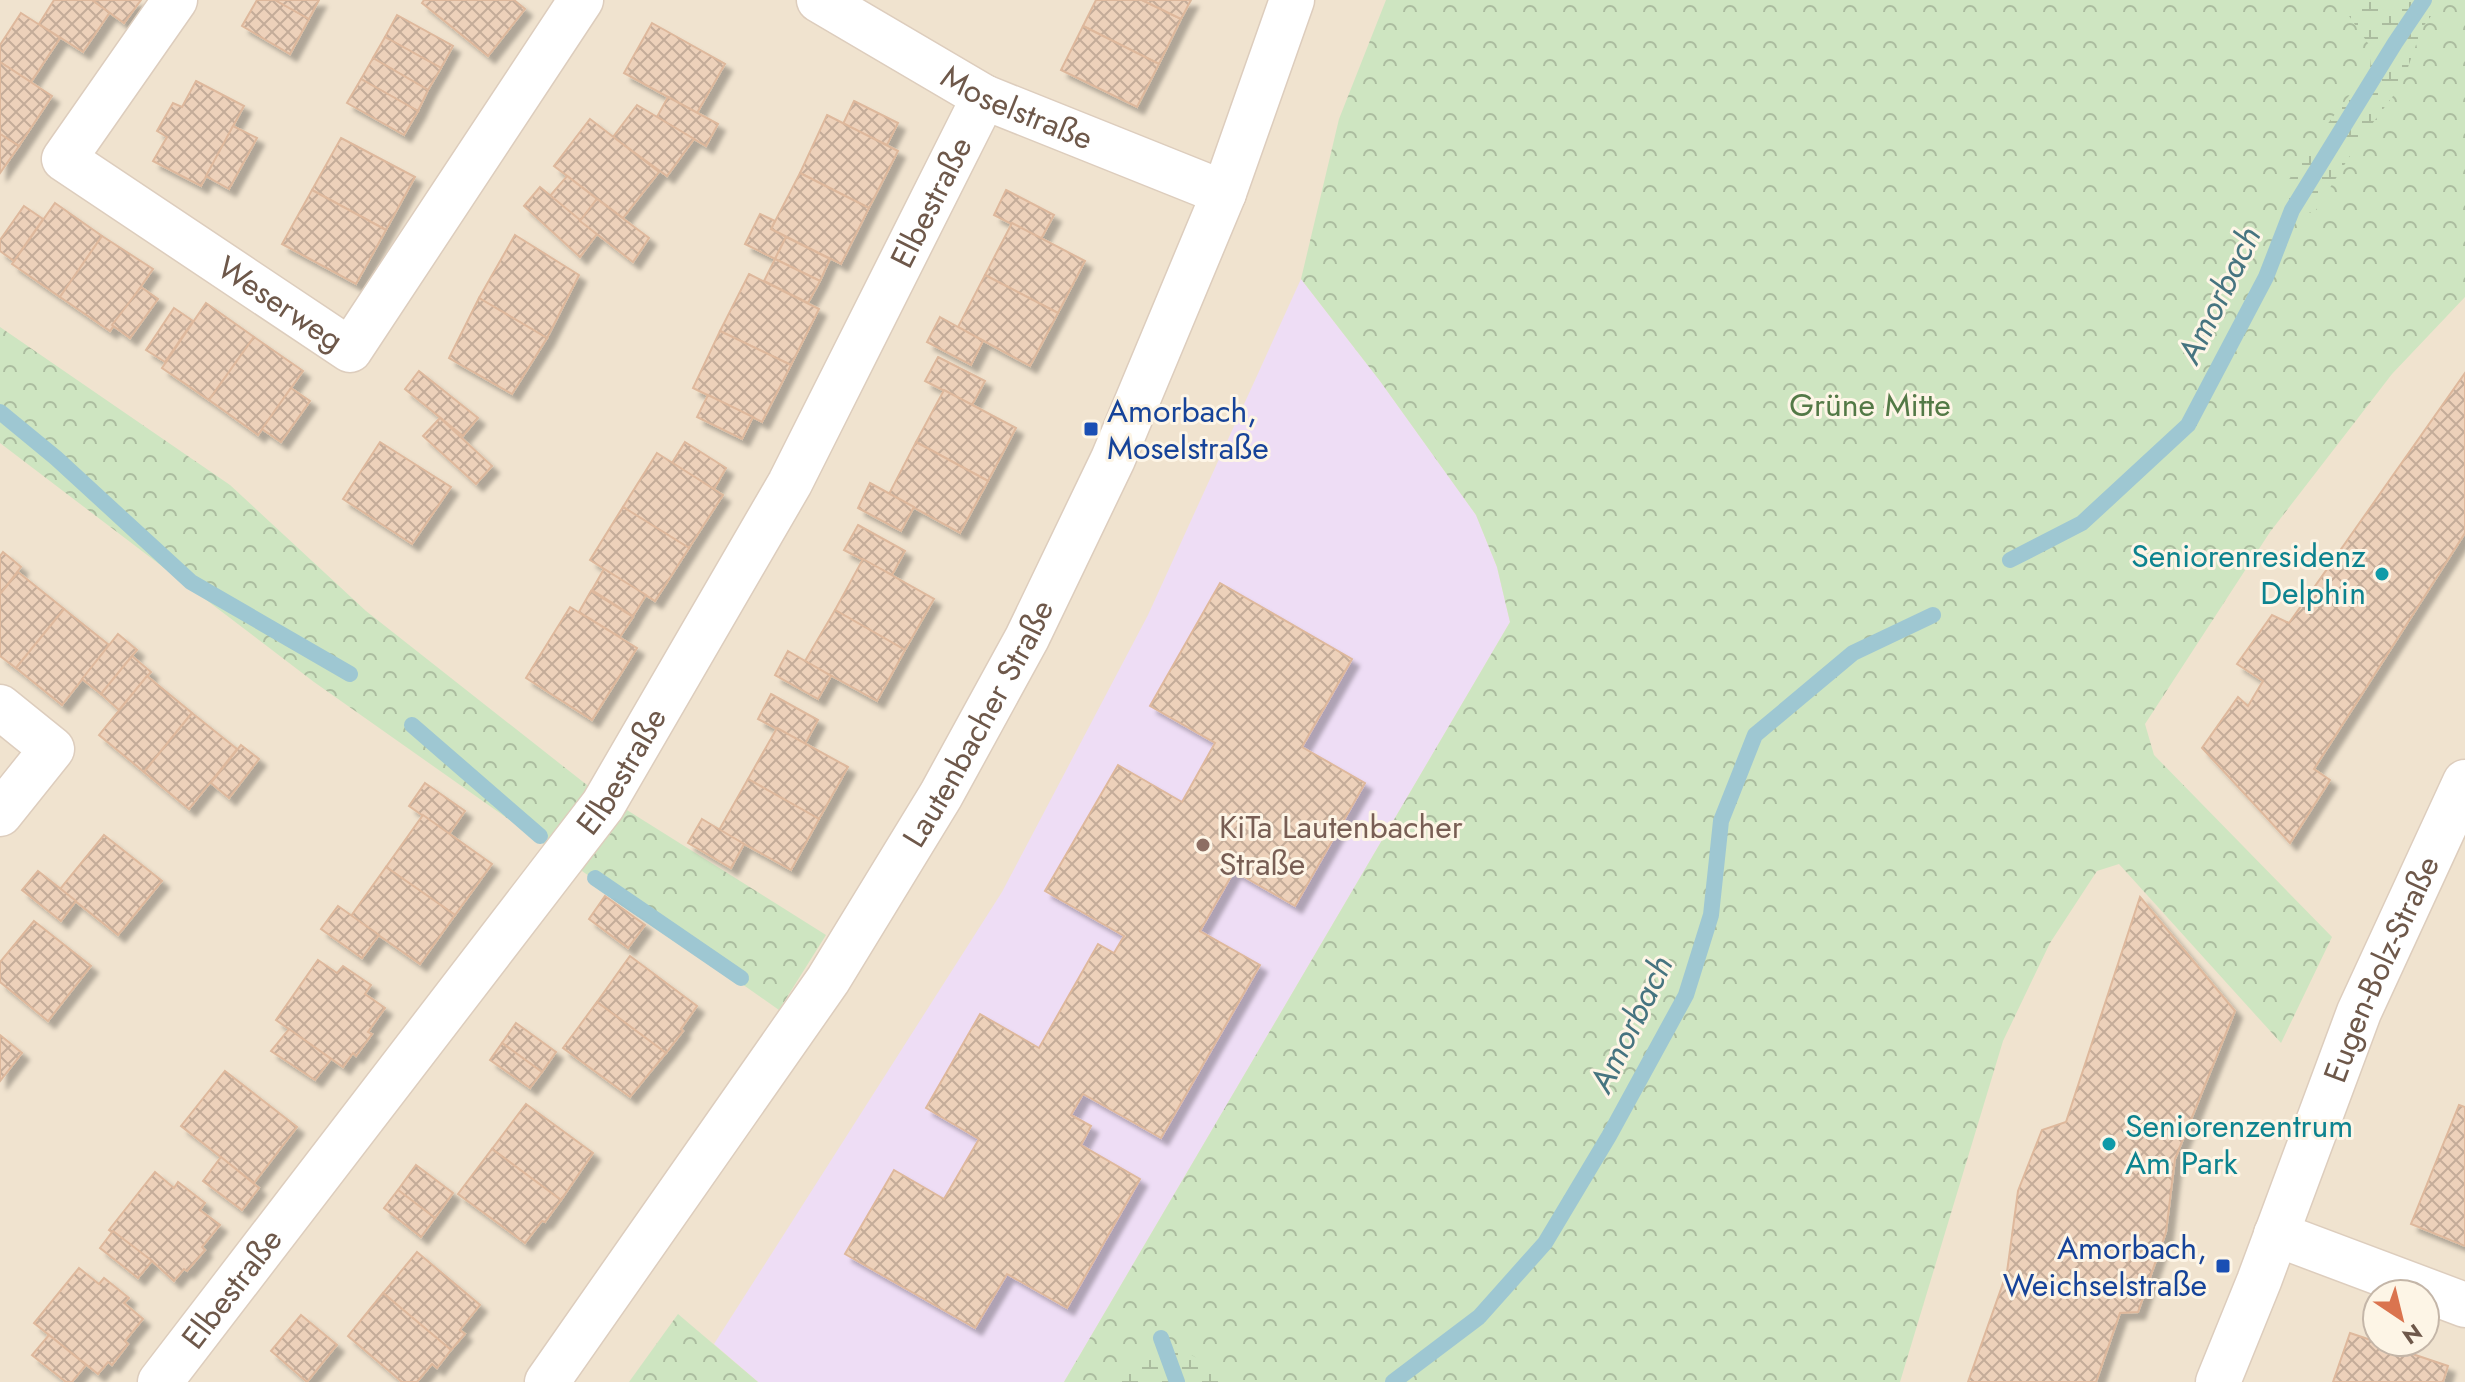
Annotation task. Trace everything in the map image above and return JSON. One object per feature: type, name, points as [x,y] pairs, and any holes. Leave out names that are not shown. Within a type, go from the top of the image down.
[{"type":"street","name":"Weserweg","points":[[175,0],[64,159],[350,350],[581,0]]},
{"type":"street","name":"Moselstraße","points":[[819,0],[984,97],[1224,193]]},
{"type":"street","name":"Lautenbacher Straße","points":[[547,1382],[828,980],[941,795],[1027,638],[1113,459],[1224,193],[1292,0]]},
{"type":"street","name":"Elbestraße","points":[[160,1382],[603,805],[790,483],[984,97]]},
{"type":"street","points":[[0,707],[52,749],[0,814]]},
{"type":"street","name":"Eugen-Bolz-Straße","points":[[2218,1382],[2359,1012],[2465,782]]},
{"type":"street","points":[[2276,1234],[2465,1305]]},
{"type":"shaded area","points":[[0,0],[2465,0],[2465,1382],[0,1382]]},
{"type":"shaded area","name":"KiTa Lautenbacher Straße","points":[[1301,279],[1380,381],[1476,515],[1497,567],[1510,622],[1064,1382],[758,1382],[714,1344],[1002,892],[1148,615]]},
{"type":"green space","name":"Grüne Mitte","points":[[1386,0],[2465,0],[2465,297],[2392,374],[2270,532],[2145,724],[2154,755],[2332,937],[2281,1043],[2119,864],[2097,871],[2050,943],[2003,1041],[1900,1382],[1064,1382],[1510,622],[1497,567],[1476,515],[1380,381],[1301,279],[1339,119]]},
{"type":"green space","points":[[2338,0],[2443,0],[2422,28],[2402,84],[2360,140],[2314,213],[2292,210],[2281,191],[2370,68],[2372,49]]},
{"type":"green space","points":[[0,327],[230,485],[366,611],[587,785],[826,935],[779,1010],[314,682],[0,443]]},
{"type":"green space","points":[[678,1314],[758,1382],[629,1382]]},
{"type":"green space","points":[[1161,1338],[1235,1382],[1119,1382],[1126,1368]]},
{"type":"building","points":[[54,0],[92,0],[110,12],[83,52],[39,24]]},
{"type":"building","points":[[92,0],[141,0],[124,23]]},
{"type":"building","points":[[257,0],[275,0],[309,19],[290,54],[242,26]]},
{"type":"building","points":[[275,0],[319,0],[309,19]]},
{"type":"building","points":[[424,0],[514,0],[525,9],[488,56],[422,3]]},
{"type":"building","points":[[1096,0],[1142,0],[1181,19],[1159,64],[1083,26]]},
{"type":"building","points":[[1142,0],[1191,0],[1181,19]]},
{"type":"building","points":[[21,13],[60,38],[31,82],[0,62],[0,45]]},
{"type":"building","points":[[397,15],[453,46],[441,68],[385,37]]},
{"type":"building","points":[[652,23],[725,64],[697,113],[624,73]]},
{"type":"building","points":[[1083,26],[1159,64],[1137,107],[1061,70]]},
{"type":"building","points":[[385,37],[441,68],[428,90],[373,58]]},
{"type":"building","points":[[373,58],[428,90],[418,111],[361,79]]},
{"type":"building","points":[[0,62],[52,96],[19,146],[0,134]]},
{"type":"building","points":[[361,79],[418,111],[404,135],[347,103]]},
{"type":"building","points":[[196,81],[244,106],[201,186],[153,161],[167,137],[157,131],[173,103],[182,107]]},
{"type":"building","points":[[668,97],[718,124],[706,146],[657,117]]},
{"type":"building","points":[[854,101],[898,123],[887,145],[843,124]]},
{"type":"building","points":[[637,105],[694,139],[667,176],[613,137]]},
{"type":"building","points":[[827,115],[898,151],[869,208],[800,173]]},
{"type":"building","points":[[590,119],[659,172],[623,218],[554,166]]},
{"type":"building","points":[[233,126],[257,138],[229,189],[206,176]]},
{"type":"building","points":[[0,134],[19,146],[0,173]]},
{"type":"building","points":[[341,138],[415,177],[386,230],[312,190]]},
{"type":"building","points":[[800,173],[869,208],[841,264],[771,229]]},
{"type":"building","points":[[567,176],[597,199],[580,221],[550,196]]},
{"type":"building","points":[[540,187],[597,234],[580,257],[524,206]]},
{"type":"building","points":[[312,190],[386,230],[356,284],[282,244]]},
{"type":"building","points":[[1006,190],[1054,215],[1041,239],[994,215]]},
{"type":"building","points":[[597,199],[649,238],[633,262],[580,221]]},
{"type":"building","points":[[55,203],[102,236],[60,297],[12,264]]},
{"type":"building","points":[[24,206],[43,219],[14,261],[0,251],[0,240]]},
{"type":"building","points":[[760,214],[775,221],[771,229],[786,237],[775,259],[745,244]]},
{"type":"building","points":[[1012,223],[1085,261],[1058,313],[985,275]]},
{"type":"building","points":[[515,235],[579,275],[547,338],[479,298]]},
{"type":"building","points":[[102,236],[153,269],[110,331],[60,297]]},
{"type":"building","points":[[786,237],[830,259],[820,281],[775,259]]},
{"type":"building","points":[[775,259],[820,281],[808,303],[764,281]]},
{"type":"building","points":[[749,274],[819,309],[791,365],[720,331]]},
{"type":"building","points":[[985,275],[1058,313],[1030,366],[958,327]]},
{"type":"building","points":[[141,287],[158,299],[130,338],[112,325]]},
{"type":"building","points":[[479,298],[547,338],[512,394],[449,358]]},
{"type":"building","points":[[206,303],[254,337],[209,400],[162,368]]},
{"type":"building","points":[[174,308],[193,321],[165,362],[146,350]]},
{"type":"building","points":[[940,317],[983,341],[971,365],[927,342]]},
{"type":"building","points":[[720,331],[791,365],[762,422],[693,388]]},
{"type":"building","points":[[254,337],[303,371],[258,435],[209,400]]},
{"type":"building","points":[[938,357],[985,381],[972,405],[925,381]]},
{"type":"building","points":[[419,371],[478,418],[463,436],[405,389]]},
{"type":"building","name":"Seniorenresidenz Delphin","points":[[2465,373],[2465,533],[2314,769],[2330,780],[2290,843],[2202,748],[2238,697],[2248,706],[2263,681],[2237,664],[2272,615],[2289,623]]},
{"type":"building","points":[[291,388],[310,401],[281,442],[262,429]]},
{"type":"building","points":[[944,390],[1016,428],[988,481],[916,442]]},
{"type":"building","points":[[708,395],[753,417],[742,439],[697,417]]},
{"type":"building","points":[[440,418],[492,466],[476,484],[423,436]]},
{"type":"building","points":[[380,442],[451,487],[412,544],[343,499]]},
{"type":"building","points":[[685,442],[726,468],[714,489],[672,463]]},
{"type":"building","points":[[916,442],[988,481],[960,533],[889,494]]},
{"type":"building","points":[[657,453],[723,495],[689,548],[623,507]]},
{"type":"building","points":[[870,483],[914,507],[901,531],[858,508]]},
{"type":"building","points":[[623,507],[689,548],[655,601],[590,560]]},
{"type":"building","points":[[858,525],[905,551],[892,575],[844,550]]},
{"type":"building","points":[[3,552],[21,567],[0,594],[0,556]]},
{"type":"building","points":[[863,559],[934,599],[905,650],[835,610]]},
{"type":"building","points":[[604,569],[646,595],[633,616],[592,590]]},
{"type":"building","points":[[18,572],[64,609],[16,668],[0,656],[0,594]]},
{"type":"building","points":[[1220,583],[1352,659],[1302,747],[1365,783],[1295,906],[1234,871],[1200,931],[1260,965],[1161,1138],[1083,1094],[1071,1115],[1091,1126],[1081,1145],[1140,1179],[1067,1308],[1007,1274],[975,1328],[845,1254],[894,1170],[944,1199],[979,1139],[926,1108],[980,1014],[1039,1048],[1098,944],[1114,953],[1124,936],[1045,891],[1118,765],[1182,802],[1215,743],[1150,706]]},
{"type":"building","points":[[591,591],[633,617],[620,637],[579,612]]},
{"type":"building","points":[[570,607],[637,648],[592,720],[526,678]]},
{"type":"building","points":[[64,609],[109,645],[62,705],[16,668]]},
{"type":"building","points":[[835,610],[905,650],[877,701],[805,661]]},
{"type":"building","points":[[118,634],[137,650],[101,694],[82,679]]},
{"type":"building","points":[[788,651],[831,676],[818,699],[775,675]]},
{"type":"building","points":[[132,656],[151,672],[119,710],[101,694]]},
{"type":"building","points":[[147,676],[192,713],[144,772],[99,735]]},
{"type":"building","points":[[771,694],[818,720],[805,744],[758,719]]},
{"type":"building","points":[[192,713],[237,749],[189,809],[144,772]]},
{"type":"building","points":[[777,728],[848,767],[819,819],[748,779]]},
{"type":"building","points":[[241,745],[259,759],[229,798],[211,783]]},
{"type":"building","points":[[748,779],[819,819],[791,870],[719,830]]},
{"type":"building","points":[[425,783],[465,811],[449,834],[409,806]]},
{"type":"building","points":[[423,815],[492,864],[455,915],[386,867]]},
{"type":"building","points":[[702,819],[744,844],[731,868],[688,843]]},
{"type":"building","points":[[104,835],[162,881],[118,935],[60,889]]},
{"type":"building","points":[[386,867],[455,915],[420,964],[351,916]]},
{"type":"building","points":[[38,871],[76,901],[61,921],[22,890]]},
{"type":"building","points":[[605,896],[645,925],[628,948],[589,919]]},
{"type":"building","name":"Seniorenzentrum Am Park","points":[[2140,897],[2235,1011],[2175,1159],[2166,1232],[2138,1312],[2120,1313],[2096,1382],[1968,1382],[2007,1272],[2018,1191],[2042,1130],[2066,1122]]},
{"type":"building","points":[[338,906],[379,935],[362,958],[321,929]]},
{"type":"building","points":[[34,921],[91,966],[48,1021],[0,982],[0,962]]},
{"type":"building","points":[[630,956],[697,1006],[666,1053],[597,1002]]},
{"type":"building","points":[[318,960],[337,973],[343,966],[371,985],[365,994],[385,1008],[368,1032],[372,1034],[356,1056],[353,1053],[343,1067],[276,1020]]},
{"type":"building","points":[[597,1002],[666,1053],[630,1097],[563,1048]]},
{"type":"building","points":[[516,1023],[556,1052],[542,1072],[502,1043]]},
{"type":"building","points":[[289,1029],[331,1059],[315,1080],[271,1051]]},
{"type":"building","points":[[0,1035],[22,1053],[0,1081]]},
{"type":"building","points":[[502,1043],[542,1072],[530,1088],[490,1060]]},
{"type":"building","points":[[225,1071],[297,1127],[254,1183],[181,1126]]},
{"type":"building","points":[[526,1104],[593,1153],[561,1200],[492,1149]]},
{"type":"building","points":[[2459,1105],[2465,1107],[2465,1246],[2411,1224]]},
{"type":"building","points":[[492,1149],[561,1200],[525,1243],[458,1194]]},
{"type":"building","points":[[221,1157],[259,1188],[242,1210],[203,1181]]},
{"type":"building","points":[[416,1165],[453,1193],[435,1218],[398,1190]]},
{"type":"building","points":[[155,1172],[174,1188],[178,1182],[205,1203],[200,1210],[220,1225],[202,1247],[205,1250],[174,1281],[109,1230]]},
{"type":"building","points":[[398,1190],[435,1218],[421,1237],[384,1208]]},
{"type":"building","points":[[113,1231],[152,1261],[138,1278],[100,1248]]},
{"type":"building","points":[[417,1252],[480,1305],[460,1330],[465,1334],[451,1350],[383,1293]]},
{"type":"building","points":[[79,1268],[99,1284],[104,1278],[129,1298],[124,1303],[143,1319],[125,1341],[128,1344],[112,1365],[108,1362],[98,1374],[34,1323]]},
{"type":"building","points":[[383,1293],[451,1350],[437,1368],[432,1364],[417,1382],[402,1382],[348,1336]]},
{"type":"building","points":[[301,1315],[337,1345],[307,1382],[271,1351]]},
{"type":"building","points":[[2350,1333],[2361,1337],[2361,1358],[2424,1358],[2448,1366],[2443,1382],[2333,1382]]},
{"type":"building","points":[[49,1335],[86,1365],[72,1382],[66,1382],[32,1355]]},
{"type":"waterway","name":"Amorbach","points":[[2010,560],[2082,523],[2188,425],[2266,277],[2292,210],[2424,0]]},
{"type":"waterway","points":[[0,412],[56,458],[191,582],[350,674]]},
{"type":"waterway","name":"Amorbach","points":[[1393,1382],[1479,1317],[1545,1243],[1609,1136],[1686,995],[1711,915],[1721,821],[1755,735],[1853,653],[1933,615]]},
{"type":"waterway","points":[[412,725],[540,836]]},
{"type":"waterway","points":[[595,878],[741,978]]},
{"type":"waterway","points":[[1161,1338],[1177,1382]]},
{"type":"place","name":"Amorbach, Moselstraße","points":[[1091,429]]},
{"type":"place","name":"Seniorenresidenz Delphin","points":[[2382,574]]},
{"type":"place","name":"KiTa Lautenbacher Straße","points":[[1203,845]]},
{"type":"place","name":"Seniorenzentrum Am Park","points":[[2109,1144]]},
{"type":"place","name":"Amorbach, Weichselstraße","points":[[2223,1266]]}]
